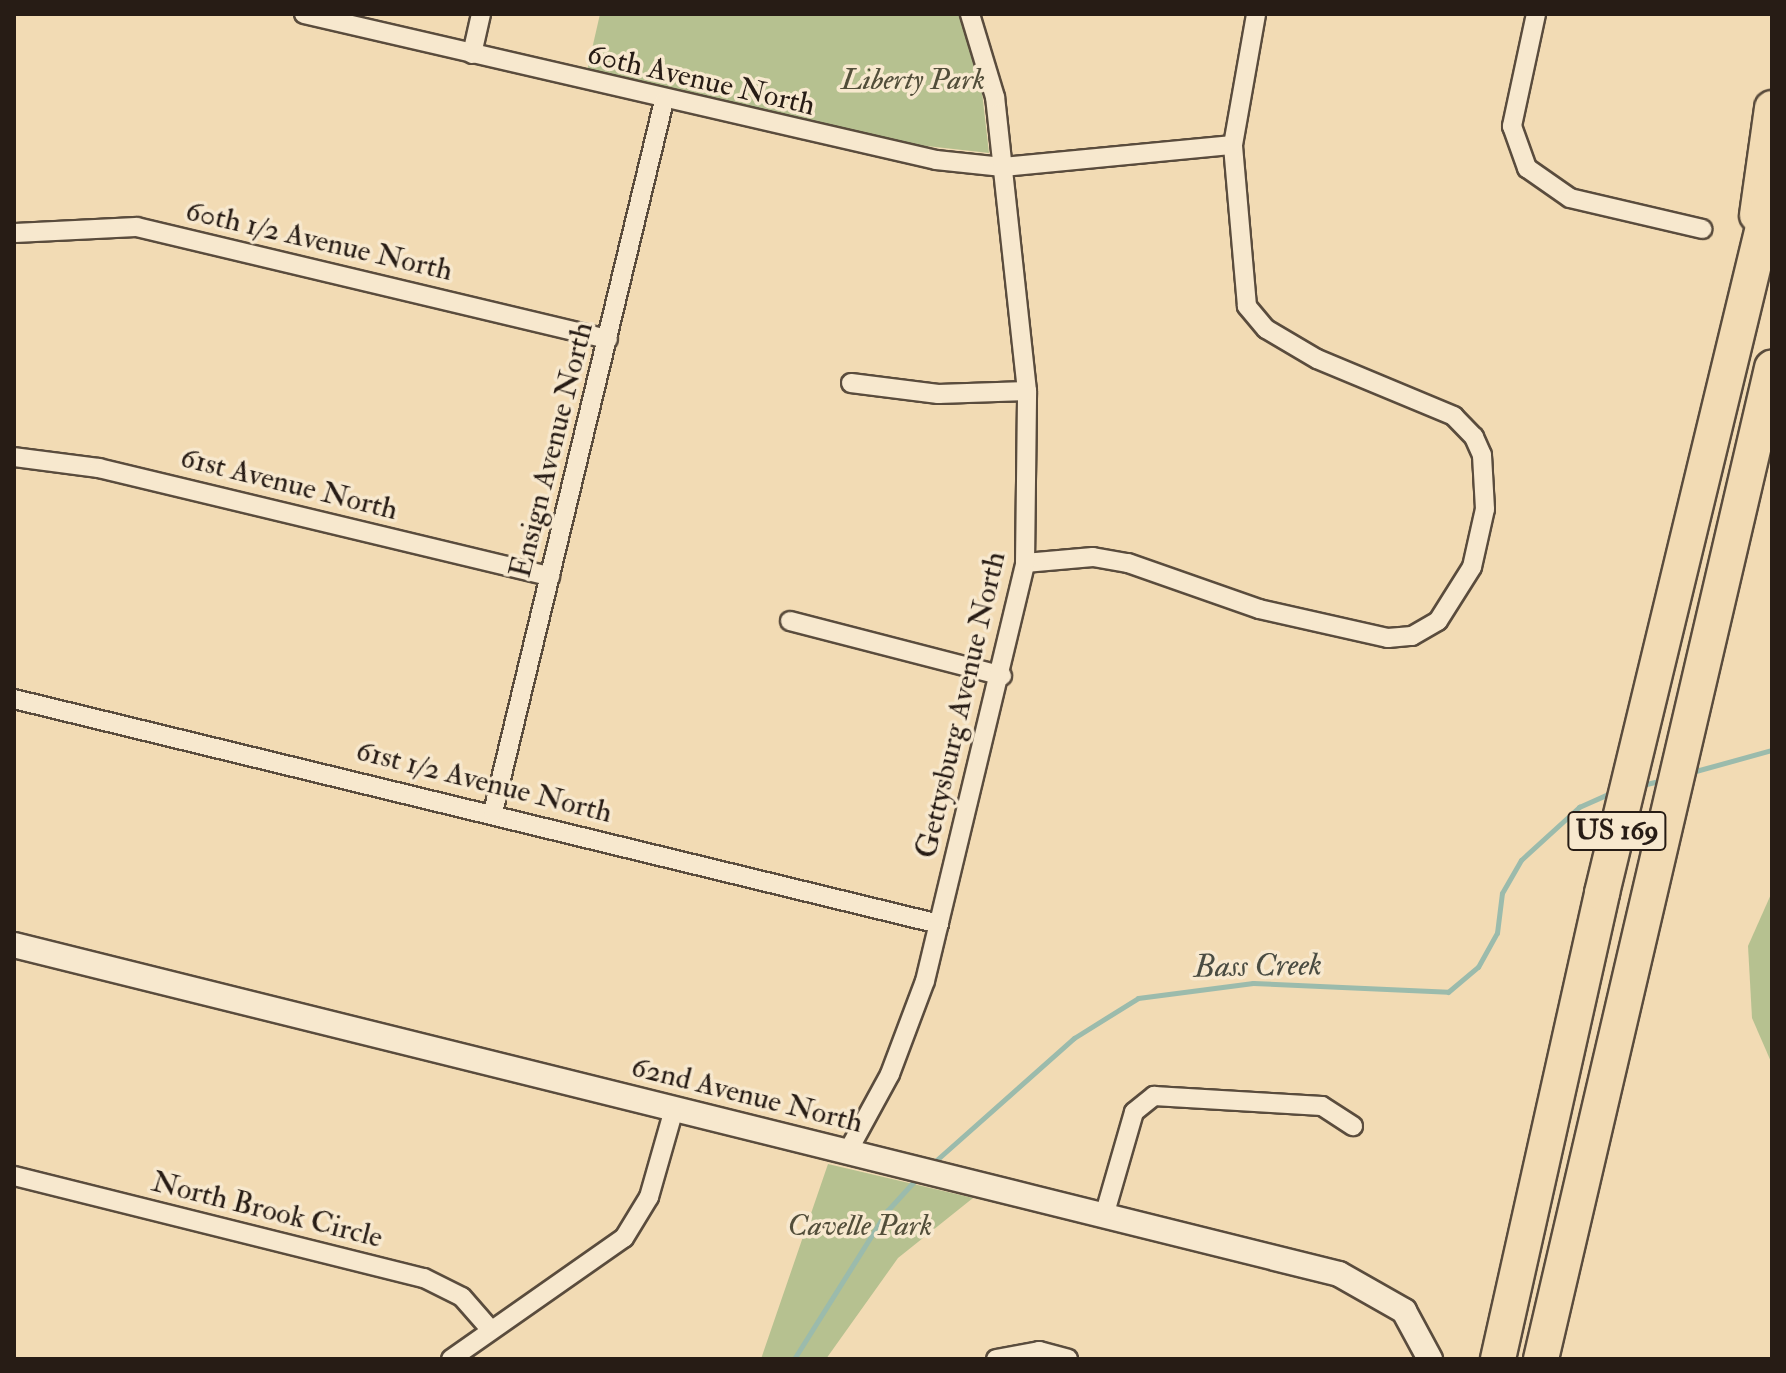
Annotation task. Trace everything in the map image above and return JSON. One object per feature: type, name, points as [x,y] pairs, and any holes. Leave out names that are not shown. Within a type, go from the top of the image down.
[{"type":"highway","points":[[1744,305],[1772,108]]},
{"type":"highway","name":"US 169","points":[[1498,1359],[1772,190]]},
{"type":"highway","name":"US 169","points":[[1541,1359],[1772,368]]},
{"type":"street","name":"60th Avenue North","points":[[304,14],[896,155],[1003,167],[1233,145]]},
{"type":"street","points":[[472,54],[481,14]]},
{"type":"street","name":"Gettysburg Avenue North","points":[[847,1153],[910,1030],[1002,676],[1025,563],[1027,391],[995,97],[970,14]]},
{"type":"street","points":[[1025,563],[1093,557],[1128,563],[1270,612],[1388,638],[1426,630],[1461,591],[1481,539],[1485,509],[1482,455],[1474,437],[1454,416],[1366,384],[1254,319],[1243,291],[1233,145],[1256,14]]},
{"type":"street","points":[[1536,14],[1512,126],[1527,168],[1570,198],[1702,229]]},
{"type":"street","name":"Ensign Avenue North","points":[[493,812],[664,101]]},
{"type":"street","name":"60th 1/2 Avenue North","points":[[14,233],[137,227],[608,339]]},
{"type":"street","points":[[851,383],[938,394],[1027,391]]},
{"type":"street","name":"61st Avenue North","points":[[14,457],[99,468],[550,576]]},
{"type":"street","points":[[790,621],[1002,676]]},
{"type":"street","name":"61st 1/2 Avenue North","points":[[14,699],[493,812],[939,924]]},
{"type":"street","name":"62nd Avenue North","points":[[14,945],[1104,1216],[1361,1283],[1404,1311],[1430,1359]]},
{"type":"street","points":[[1104,1216],[1134,1112],[1154,1096],[1322,1106],[1353,1126]]},
{"type":"street","points":[[451,1359],[624,1238],[649,1197],[674,1109]]},
{"type":"street","name":"North Brook Circle","points":[[14,1176],[424,1278],[462,1297],[490,1329]]},
{"type":"street","points":[[996,1359],[1039,1351],[1068,1359]]},
{"type":"green space","name":"Liberty Park","points":[[600,14],[961,14],[979,66],[989,153],[882,141],[587,71]]},
{"type":"green space","points":[[1772,892],[1772,1064],[1752,1018],[1748,946]]},
{"type":"green space","name":"Cavelle Park","points":[[828,1164],[973,1198],[898,1258],[826,1359],[761,1359]]},
{"type":"waterway","name":"Bass Creek","points":[[1692,772],[1772,750]]},
{"type":"waterway","name":"Bass Creek","points":[[1642,785],[1663,780]]},
{"type":"waterway","name":"Bass Creek","points":[[932,1164],[1074,1038],[1138,998],[1253,983],[1448,992],[1478,967],[1497,933],[1502,893],[1521,860],[1579,807],[1612,792]]},
{"type":"waterway","name":"Bass Creek","points":[[794,1359],[887,1211],[919,1176]]}]
